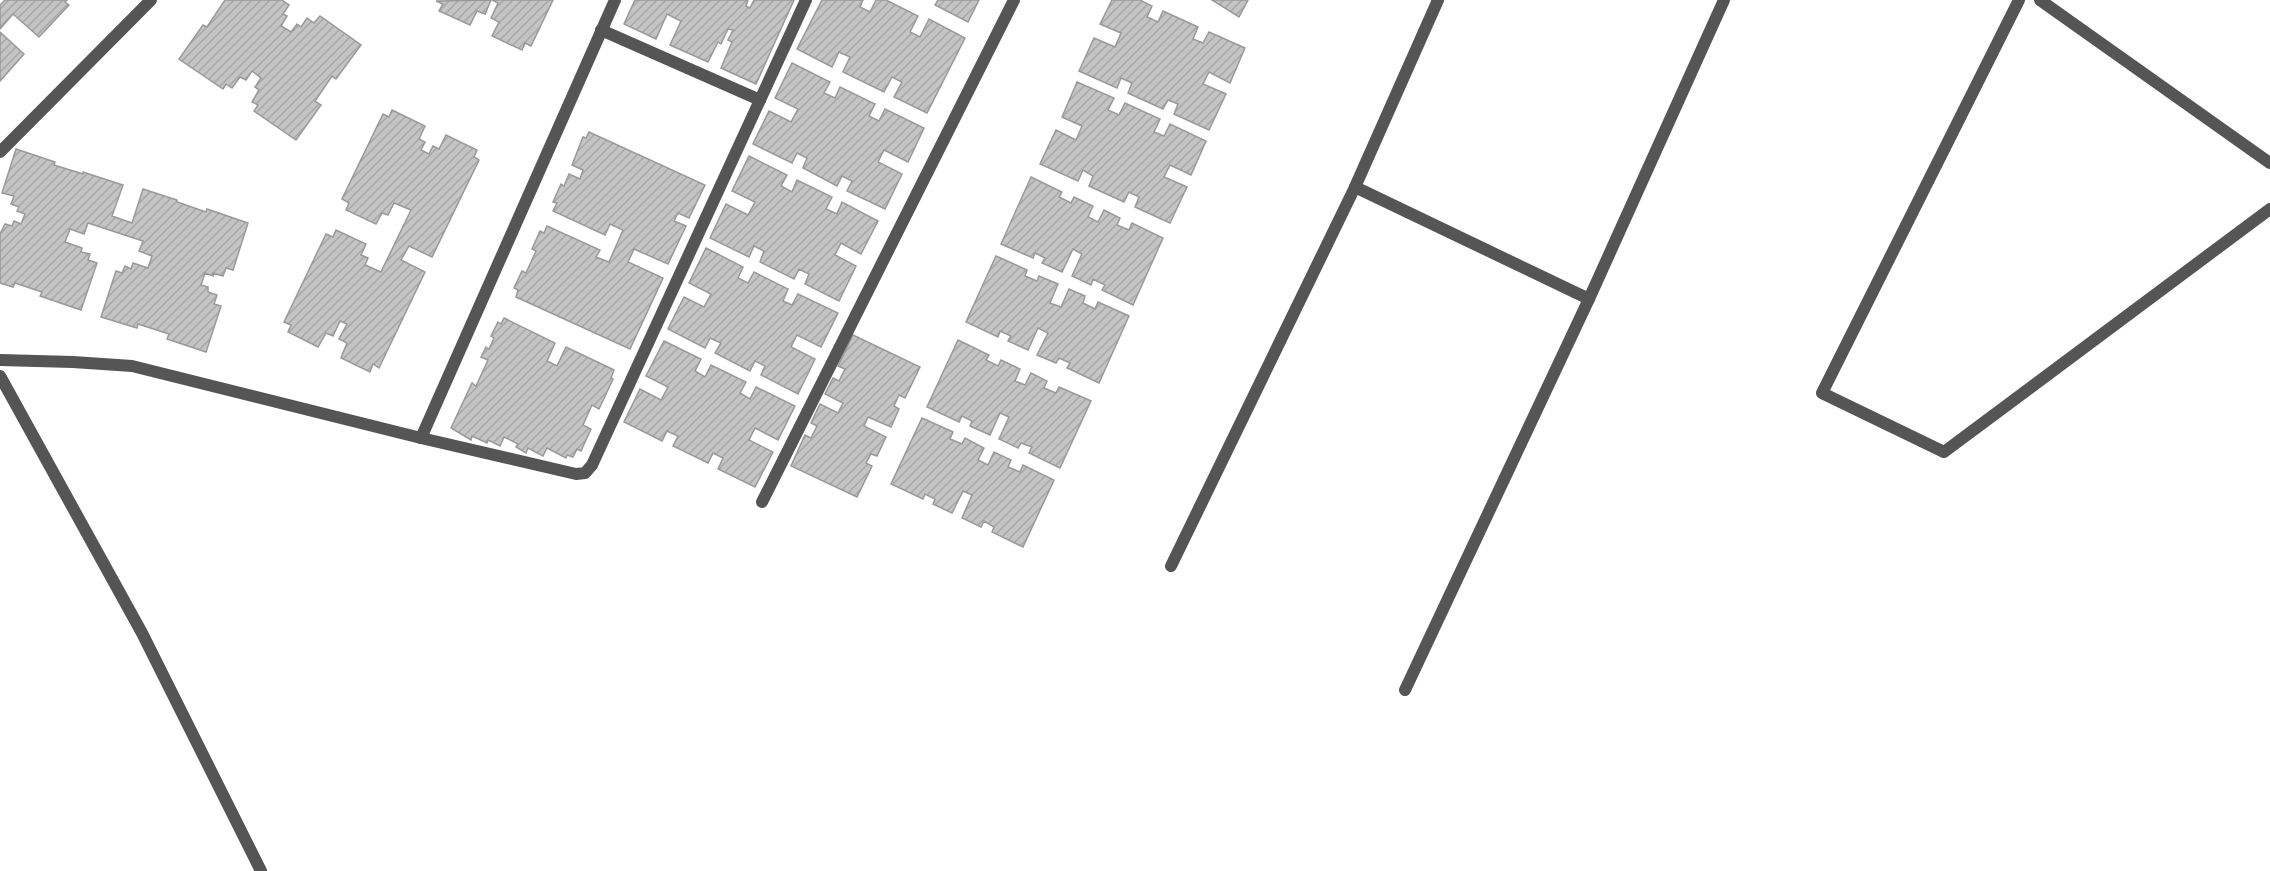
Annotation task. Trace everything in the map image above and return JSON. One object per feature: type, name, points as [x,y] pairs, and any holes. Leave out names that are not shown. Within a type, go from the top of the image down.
[{"type":"street","points":[[0,152],[151,0]]},
{"type":"street","points":[[421,438],[615,0]]},
{"type":"street","points":[[0,360],[132,366],[421,438],[576,474],[585,473],[592,465],[806,0]]},
{"type":"street","points":[[762,502],[1014,0]]},
{"type":"street","points":[[1170,566],[1355,187],[1438,0]]},
{"type":"street","points":[[1405,690],[1589,299],[1724,0]]},
{"type":"street","points":[[2019,0],[1822,393],[1944,452],[2270,209]]},
{"type":"street","points":[[2040,0],[2270,163]]},
{"type":"street","points":[[602,30],[760,100]]},
{"type":"street","points":[[1355,187],[1589,299]]},
{"type":"street","points":[[0,376],[142,633],[261,871]]},
{"type":"building","points":[[5,0],[67,0],[65,2],[69,5],[39,37],[13,14],[0,29],[0,5]]},
{"type":"building","points":[[225,0],[282,0],[289,5],[283,14],[287,16],[281,26],[291,32],[297,24],[301,27],[307,18],[314,23],[320,16],[361,45],[336,79],[332,76],[315,101],[321,105],[296,140],[254,111],[258,105],[252,102],[259,90],[255,87],[261,78],[252,71],[246,80],[240,77],[232,88],[226,84],[223,89],[179,59],[203,25],[207,27]]},
{"type":"building","points":[[491,0],[485,14],[477,11],[470,25],[439,11],[443,4],[436,1]]},
{"type":"building","points":[[492,0],[553,0],[531,46],[525,43],[522,50],[492,36],[499,22],[491,18],[498,3]]},
{"type":"building","points":[[635,0],[748,0],[746,6],[750,8],[754,0],[794,0],[756,84],[721,68],[732,42],[728,40],[733,30],[728,29],[721,44],[718,42],[708,62],[670,45],[681,21],[667,14],[656,39],[624,24]]},
{"type":"building","points":[[822,0],[863,0],[860,7],[870,12],[876,0],[886,0],[918,16],[910,32],[920,37],[929,19],[965,38],[927,113],[894,97],[902,82],[892,77],[884,92],[843,72],[850,57],[839,52],[832,67],[797,49]]},
{"type":"building","points":[[938,0],[979,0],[968,22],[935,5]]},
{"type":"building","points":[[1112,0],[1140,0],[1152,6],[1147,17],[1158,22],[1163,11],[1198,27],[1193,39],[1203,43],[1209,32],[1245,48],[1230,83],[1209,72],[1203,84],[1226,94],[1209,130],[1174,114],[1178,104],[1168,100],[1163,109],[1128,93],[1132,83],[1121,78],[1117,88],[1079,71],[1094,38],[1115,47],[1121,33],[1100,24]]},
{"type":"building","points":[[1212,0],[1248,0],[1239,17]]},
{"type":"building","points":[[0,32],[24,54],[0,81]]},
{"type":"building","points":[[792,63],[830,82],[824,93],[835,98],[840,87],[875,104],[869,116],[879,121],[885,109],[924,128],[908,162],[884,150],[878,162],[902,174],[885,209],[847,191],[852,181],[842,176],[837,186],[803,168],[807,158],[797,153],[792,163],[753,144],[769,111],[791,122],[798,109],[775,98]]},
{"type":"building","points":[[1077,82],[1114,98],[1108,110],[1119,115],[1125,103],[1160,119],[1154,132],[1164,136],[1170,124],[1206,141],[1191,175],[1170,165],[1164,177],[1187,187],[1170,223],[1135,207],[1139,197],[1129,192],[1124,202],[1089,186],[1093,176],[1083,170],[1078,181],[1040,164],[1056,130],[1076,140],[1082,126],[1062,117]]},
{"type":"building","points":[[392,110],[425,126],[419,139],[425,142],[421,150],[429,154],[433,146],[439,149],[446,135],[477,150],[474,157],[479,160],[432,257],[409,246],[401,260],[425,272],[379,368],[373,364],[370,372],[341,358],[347,343],[339,339],[347,324],[340,321],[333,336],[326,333],[318,347],[288,332],[291,325],[284,322],[326,234],[333,237],[336,230],[366,244],[361,255],[368,258],[365,265],[381,272],[411,210],[394,203],[388,215],[382,213],[376,224],[346,210],[349,203],[342,199],[383,114],[389,117]]},
{"type":"building","points":[[589,132],[705,185],[689,218],[678,213],[674,221],[686,226],[668,264],[634,249],[628,262],[663,278],[630,349],[516,297],[518,290],[514,288],[522,271],[526,273],[536,251],[532,249],[540,231],[544,233],[547,226],[600,250],[596,257],[609,262],[623,230],[610,224],[605,235],[553,211],[557,203],[553,202],[561,184],[564,186],[569,174],[580,179],[583,170],[572,165],[583,137],[586,138]]},
{"type":"building","points":[[16,149],[55,162],[54,165],[123,185],[112,216],[132,223],[143,189],[206,212],[207,209],[248,223],[233,270],[226,268],[223,276],[205,273],[201,285],[208,287],[208,292],[217,295],[214,304],[221,306],[206,352],[167,339],[169,334],[138,324],[137,328],[101,317],[116,271],[122,273],[125,266],[131,269],[133,263],[148,268],[152,256],[139,251],[143,241],[88,223],[84,234],[70,229],[65,242],[82,248],[81,252],[90,254],[88,260],[97,263],[81,310],[40,296],[42,292],[15,283],[13,287],[0,283],[0,234],[5,224],[12,226],[14,221],[21,224],[25,214],[17,211],[19,207],[11,204],[14,196],[2,193]]},
{"type":"building","points":[[749,156],[787,175],[781,186],[792,192],[797,180],[832,197],[826,209],[837,214],[842,202],[878,221],[861,254],[841,243],[835,255],[856,266],[839,301],[805,284],[809,274],[799,269],[794,279],[760,262],[764,251],[754,246],[749,257],[710,238],[726,204],[748,215],[755,202],[732,191]]},
{"type":"building","points":[[1031,177],[1062,192],[1059,197],[1071,203],[1074,197],[1093,206],[1088,217],[1098,222],[1104,210],[1120,218],[1117,225],[1129,230],[1132,223],[1163,238],[1133,305],[1102,290],[1105,285],[1093,279],[1091,285],[1072,276],[1082,254],[1073,249],[1062,272],[1042,263],[1045,258],[1035,253],[1033,258],[1001,244]]},
{"type":"building","points":[[706,248],[743,267],[738,278],[748,283],[754,272],[788,289],[783,301],[792,305],[798,294],[838,313],[821,347],[797,335],[791,347],[815,359],[798,394],[761,375],[765,366],[755,361],[750,371],[715,353],[721,343],[710,338],[705,348],[668,329],[684,297],[704,307],[711,294],[689,283]]},
{"type":"building","points":[[996,256],[1027,270],[1025,276],[1037,281],[1039,276],[1058,284],[1050,303],[1061,307],[1069,289],[1085,296],[1083,303],[1095,309],[1098,302],[1129,316],[1099,383],[1067,368],[1070,363],[1059,358],[1056,363],[1037,355],[1048,333],[1038,328],[1028,350],[1008,341],[1011,336],[1000,331],[998,337],[966,322]]},
{"type":"building","points":[[504,318],[555,343],[547,361],[557,366],[566,347],[614,370],[611,378],[613,379],[599,409],[592,405],[583,425],[591,429],[581,451],[577,449],[573,457],[567,455],[566,458],[547,448],[543,456],[528,448],[526,453],[516,447],[518,444],[504,437],[500,446],[472,436],[471,440],[451,428],[472,383],[476,386],[488,360],[481,357],[486,347],[489,349],[494,338],[491,336],[498,322],[501,324]]},
{"type":"building","points":[[853,335],[920,367],[905,398],[899,395],[894,406],[899,409],[891,427],[868,417],[864,426],[886,437],[877,456],[871,454],[866,463],[872,466],[857,497],[791,466],[805,435],[811,438],[817,426],[811,423],[820,404],[838,413],[843,403],[825,394],[833,378],[839,381],[845,369],[838,366]]},
{"type":"building","points":[[958,340],[989,355],[986,360],[998,366],[1001,360],[1020,369],[1015,381],[1025,385],[1031,373],[1047,381],[1044,388],[1056,393],[1059,387],[1091,401],[1060,468],[1029,453],[1032,447],[1021,443],[1018,448],[999,439],[1009,417],[1000,413],[990,435],[970,426],[972,421],[962,416],[959,422],[927,407]]},
{"type":"building","points":[[664,341],[701,359],[695,371],[705,377],[711,365],[746,382],[740,393],[750,399],[756,387],[795,406],[778,440],[755,428],[749,440],[773,452],[755,487],[718,469],[723,458],[713,453],[708,463],[673,446],[678,436],[667,431],[662,441],[624,422],[640,389],[661,400],[668,387],[646,376]]},
{"type":"building","points":[[922,418],[953,432],[950,439],[962,444],[965,438],[984,448],[978,460],[988,465],[994,452],[1011,460],[1008,467],[1020,472],[1023,465],[1054,480],[1023,547],[992,532],[994,527],[984,521],[981,527],[962,518],[972,495],[963,491],[952,513],[933,504],[935,499],[925,494],[923,499],[891,484]]}]
